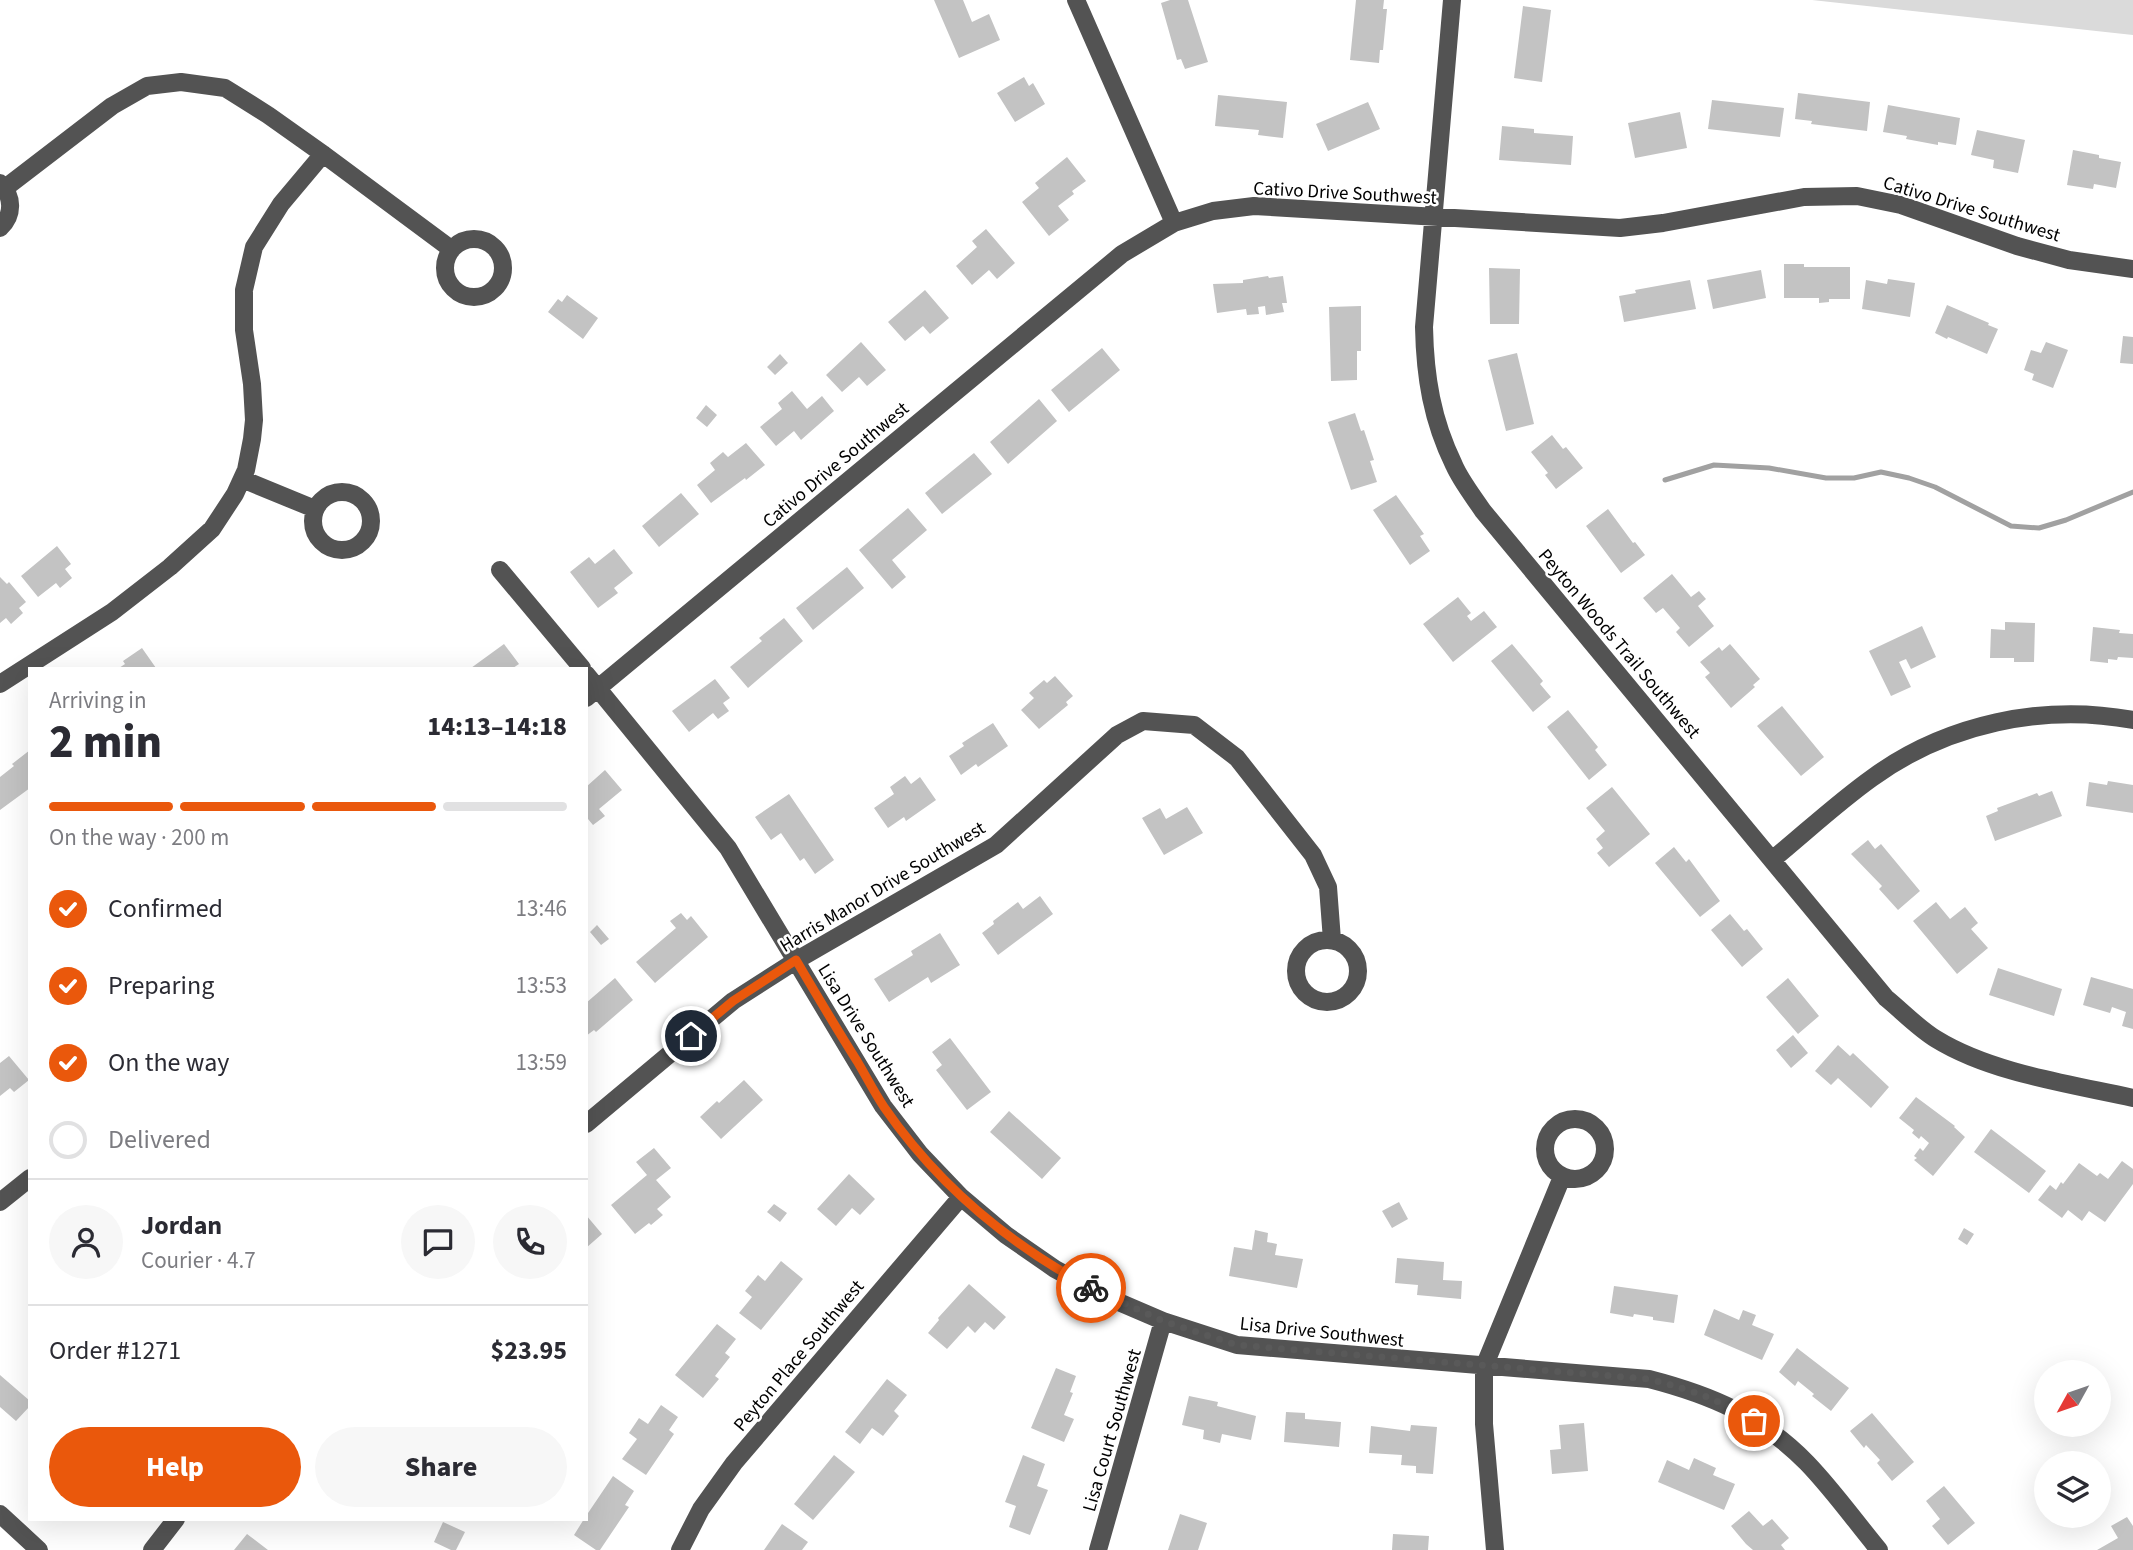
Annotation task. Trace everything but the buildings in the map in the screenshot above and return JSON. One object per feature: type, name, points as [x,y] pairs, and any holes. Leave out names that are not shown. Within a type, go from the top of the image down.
[{"type":"street","points":[[1076,0],[1174,223]]},
{"type":"street","name":"Peyton Woods Trail Southwest","points":[[1452,0],[1424,327],[1424,364],[1435,419],[1454,467],[1483,510],[1886,998],[1934,1038],[1964,1055],[1996,1067],[2133,1098]]},
{"type":"street","points":[[0,228],[9,215],[10,206],[2,186],[112,106],[147,86],[181,82],[225,88],[323,154],[451,250]]},
{"type":"street","points":[[0,684],[112,612],[170,567],[212,529],[235,494],[246,470],[254,419],[244,330],[244,290],[254,247],[281,204],[323,154]]},
{"type":"street","name":"Cativo Drive Southwest","points":[[590,687],[1122,254],[1174,223],[1213,211],[1254,206],[1620,228],[1804,197],[1857,196],[1901,205],[2017,246],[2069,260],[2133,269]]},
{"type":"street","points":[[242,479],[315,509]]},
{"type":"street","points":[[500,570],[581,667]]},
{"type":"street","name":"Lisa Drive Southwest","points":[[590,687],[728,848],[883,1106],[920,1154],[961,1197],[1006,1235],[1055,1269],[1107,1297],[1163,1321],[1237,1345],[1649,1379],[1693,1390],[1734,1408],[1773,1433],[1807,1463],[1879,1550]]},
{"type":"street","points":[[1772,860],[1872,778],[1907,756],[1944,738],[1983,726],[2028,717],[2075,714],[2133,720]]},
{"type":"street","name":"Harris Manor Drive Southwest","points":[[588,1122],[733,1001],[796,960],[996,845],[1117,735],[1143,721],[1194,725],[1237,758],[1313,855],[1328,887],[1332,940]]},
{"type":"street","points":[[1494,1550],[1484,1424],[1484,1367],[1562,1177]]},
{"type":"street","points":[[0,1202],[28,1180]]},
{"type":"street","name":"Peyton Place Southwest","points":[[680,1550],[701,1509],[734,1463],[961,1197]]},
{"type":"street","name":"Lisa Court Southwest","points":[[1098,1550],[1163,1321]]},
{"type":"street","points":[[0,1514],[39,1550]]},
{"type":"street","points":[[152,1550],[174,1521]]},
{"type":"shaded area","points":[[1812,0],[2133,0],[2133,35]]},
{"type":"waterway","points":[[1665,480],[1714,465],[1769,468],[1826,478],[1854,478],[1881,472],[1935,487],[2011,526],[2039,528],[2066,520],[2133,492]]},
{"type":"way so far","points":[[1091,1288],[1163,1321],[1237,1345],[1649,1379],[1693,1390],[1734,1408],[1754,1421]]},
{"type":"route","points":[[691,1036],[733,1001],[796,960],[883,1106],[920,1154],[961,1197],[1006,1235],[1055,1269],[1091,1288]]}]
